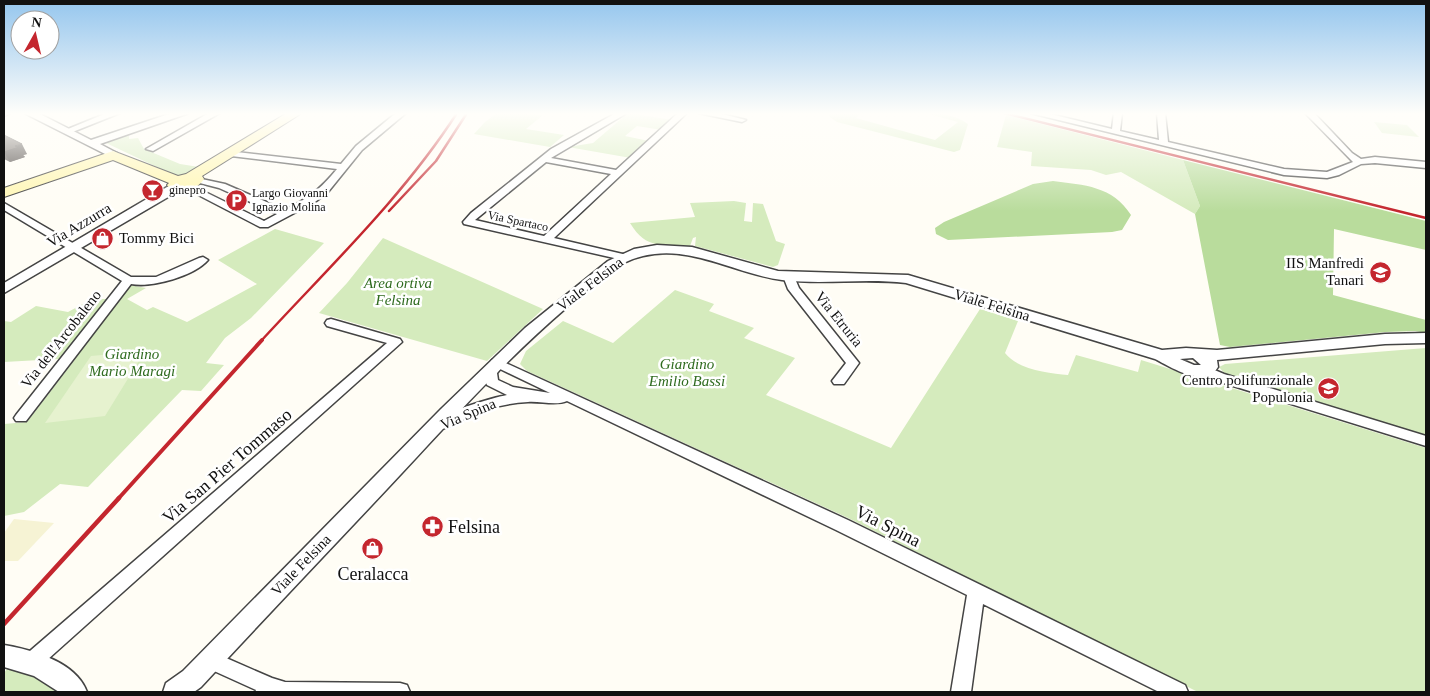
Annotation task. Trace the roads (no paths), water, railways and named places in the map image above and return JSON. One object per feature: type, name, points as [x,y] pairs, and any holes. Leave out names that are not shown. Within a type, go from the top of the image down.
[{"type":"main road","name":"Via Azzurra","points":[[183,184],[244,145]]},
{"type":"main road","points":[[4,193],[113,155],[183,184]]},
{"type":"street","points":[[96,145],[113,155]]},
{"type":"street","points":[[150,148],[155,145]]},
{"type":"street","points":[[183,184],[264,225],[312,200],[325,190],[342,167],[362,145]]},
{"type":"street","name":"Via Spartaco","points":[[561,145],[471,217],[468,222],[623,257]]},
{"type":"street","points":[[546,240],[648,145]]},
{"type":"street","points":[[1170,145],[1284,172],[1327,175],[1336,173],[1359,162],[1385,160],[1426,165]]},
{"type":"street","points":[[1340,145],[1359,162]]},
{"type":"street","points":[[231,153],[342,167]]},
{"type":"street","points":[[544,159],[618,173]]},
{"type":"street","points":[[183,184],[222,186],[285,214]]},
{"type":"street","name":"Via Azzurra","points":[[4,289],[183,184]]},
{"type":"street","points":[[4,206],[72,248],[128,280],[140,284],[155,282],[203,260]]},
{"type":"street","name":"Viale Felsina","points":[[175,692],[210,660],[497,363],[555,310],[623,257],[657,249],[689,250],[759,271],[789,276],[871,275],[908,279],[1172,358],[1189,368],[1208,360],[1385,339],[1426,338]]},
{"type":"street","name":"Via Etruria","points":[[789,276],[794,289],[853,363],[840,381]]},
{"type":"street","name":"Via dell'Arcobaleno","points":[[21,418],[128,280]]},
{"type":"street","name":"Via San Pier Tommaso","points":[[30,663],[396,342],[331,323]]},
{"type":"street","points":[[1208,360],[1219,377],[1426,440]]},
{"type":"street","name":"Via Spina","points":[[577,402],[534,396],[509,390],[492,382],[492,373],[497,363],[842,525],[1178,692]]},
{"type":"street","name":"Via Spina","points":[[433,428],[481,405],[499,400],[534,396]]},
{"type":"street","points":[[961,692],[976,593]]},
{"type":"street","points":[[4,656],[30,663],[60,678],[75,692]]},
{"type":"street","points":[[210,660],[267,690],[400,692]]},
{"type":"street","name":"Viale Felsina","points":[[186,692],[210,660]]},
{"type":"railway","points":[[261,341],[389,203],[435,145]]},
{"type":"railway","points":[[389,211],[436,161],[446,145]]},
{"type":"railway","points":[[1135,145],[1426,218]]},
{"type":"railway","points":[[118,499],[262,340]]},
{"type":"railway","points":[[4,624],[119,498]]},
{"type":"place","name":"ginepro","points":[[153,190]]},
{"type":"place","name":"Largo Giovanni Ignazio Molina","points":[[236,200]]},
{"type":"place","name":"Tommy Bici","points":[[103,238]]},
{"type":"place","name":"IIS Manfredi Tanari","points":[[1380,272]]},
{"type":"place","name":"Centro polifunzionale Populonia","points":[[1329,389]]},
{"type":"place","name":"Felsina","points":[[432,527]]},
{"type":"place","name":"Ceralacca","points":[[373,549]]},
{"type":"park label","name":"Area ortiva Felsina","points":[[398,292]]},
{"type":"park label","name":"Giardino Mario Maragi","points":[[132,362]]},
{"type":"park label","name":"Giardino Emilio Bassi","points":[[687,372]]}]
